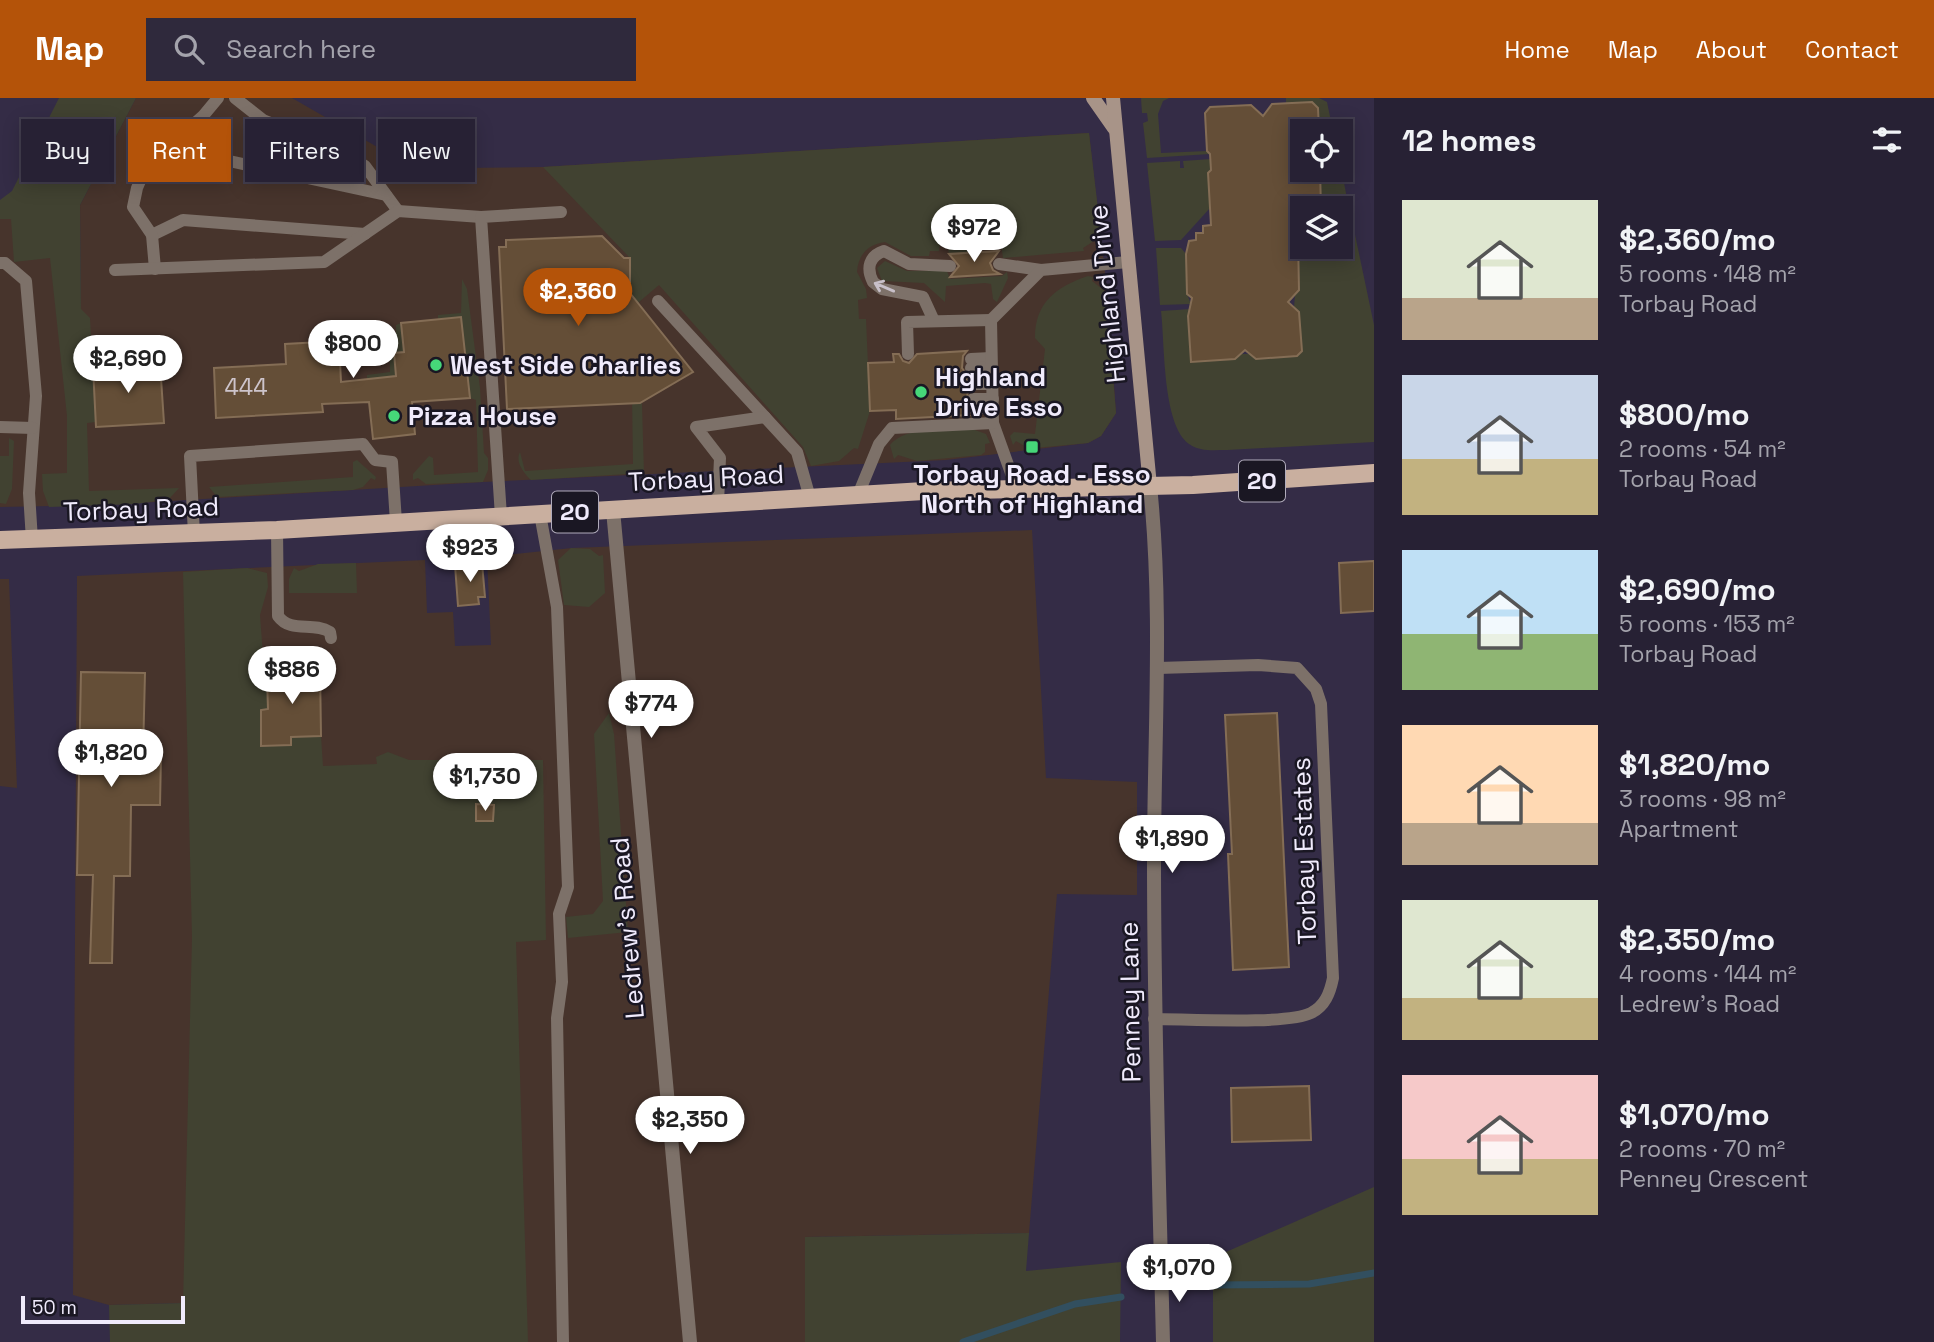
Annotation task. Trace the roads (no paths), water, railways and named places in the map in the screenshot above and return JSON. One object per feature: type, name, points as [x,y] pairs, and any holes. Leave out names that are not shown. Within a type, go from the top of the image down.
[{"type":"main road","name":"Torbay Road","points":[[0,540],[277,530],[858,495],[1016,487],[1150,486],[1374,473]]},
{"type":"street","points":[[1093,98],[1117,132]]},
{"type":"street","name":"Highland Drive","points":[[1113,98],[1150,486]]},
{"type":"street","name":"Penney Lane","points":[[1150,486],[1155,536],[1158,668],[1154,1019],[1163,1342]]},
{"type":"street","name":"Ledrew's Road","points":[[612,510],[690,1342]]},
{"type":"lane","points":[[198,119],[218,98]]},
{"type":"lane","points":[[235,98],[263,120],[343,152],[365,166],[398,211]]},
{"type":"lane","points":[[231,161],[386,195]]},
{"type":"lane","points":[[139,182],[134,207],[152,234],[155,269]]},
{"type":"lane","points":[[114,270],[324,261],[398,211],[481,217],[561,212]]},
{"type":"lane","points":[[481,217],[501,516]]},
{"type":"lane","points":[[152,234],[183,220],[365,234]]},
{"type":"lane","points":[[934,321],[923,297],[882,289],[873,282],[869,265],[871,259],[884,251],[893,253],[902,262],[950,266]]},
{"type":"lane","points":[[0,263],[5,262],[26,281],[36,396],[29,493],[32,540]]},
{"type":"lane","points":[[999,264],[1041,270],[1128,262]]},
{"type":"lane","points":[[908,354],[907,322],[991,320],[1041,270]]},
{"type":"lane","points":[[659,302],[797,452],[810,498]]},
{"type":"lane","points":[[991,320],[993,423],[1016,487]]},
{"type":"lane","points":[[971,363],[991,363]]},
{"type":"lane","points":[[972,384],[992,384]]},
{"type":"lane","points":[[973,404],[993,403]]},
{"type":"lane","points":[[718,503],[720,458],[696,426],[765,417]]},
{"type":"lane","points":[[858,495],[884,435],[892,429],[911,422],[993,423]]},
{"type":"lane","points":[[0,427],[33,428]]},
{"type":"lane","points":[[194,534],[190,456],[363,444],[375,460],[392,462],[396,522]]},
{"type":"lane","points":[[540,514],[557,607],[568,887],[559,914],[562,982],[557,1018],[563,1342]]},
{"type":"lane","points":[[277,530],[278,616],[293,626],[318,626],[330,632],[331,638]]},
{"type":"lane","name":"Torbay Estates","points":[[1154,1019],[1294,1018],[1321,1006],[1330,994],[1333,978],[1321,704],[1316,689],[1297,668],[1258,665],[1158,668]]},
{"type":"waterway","points":[[1213,1285],[1309,1284],[1374,1273]]},
{"type":"waterway","points":[[963,1342],[1075,1304],[1121,1297]]},
{"type":"place","name":"West Side Charlies","points":[[436,365]]},
{"type":"place","name":"Highland Drive Esso","points":[[921,392]]},
{"type":"place","name":"Pizza House","points":[[394,416]]},
{"type":"place","name":"Torbay Road - Esso North of Highland","points":[[1032,447]]}]
